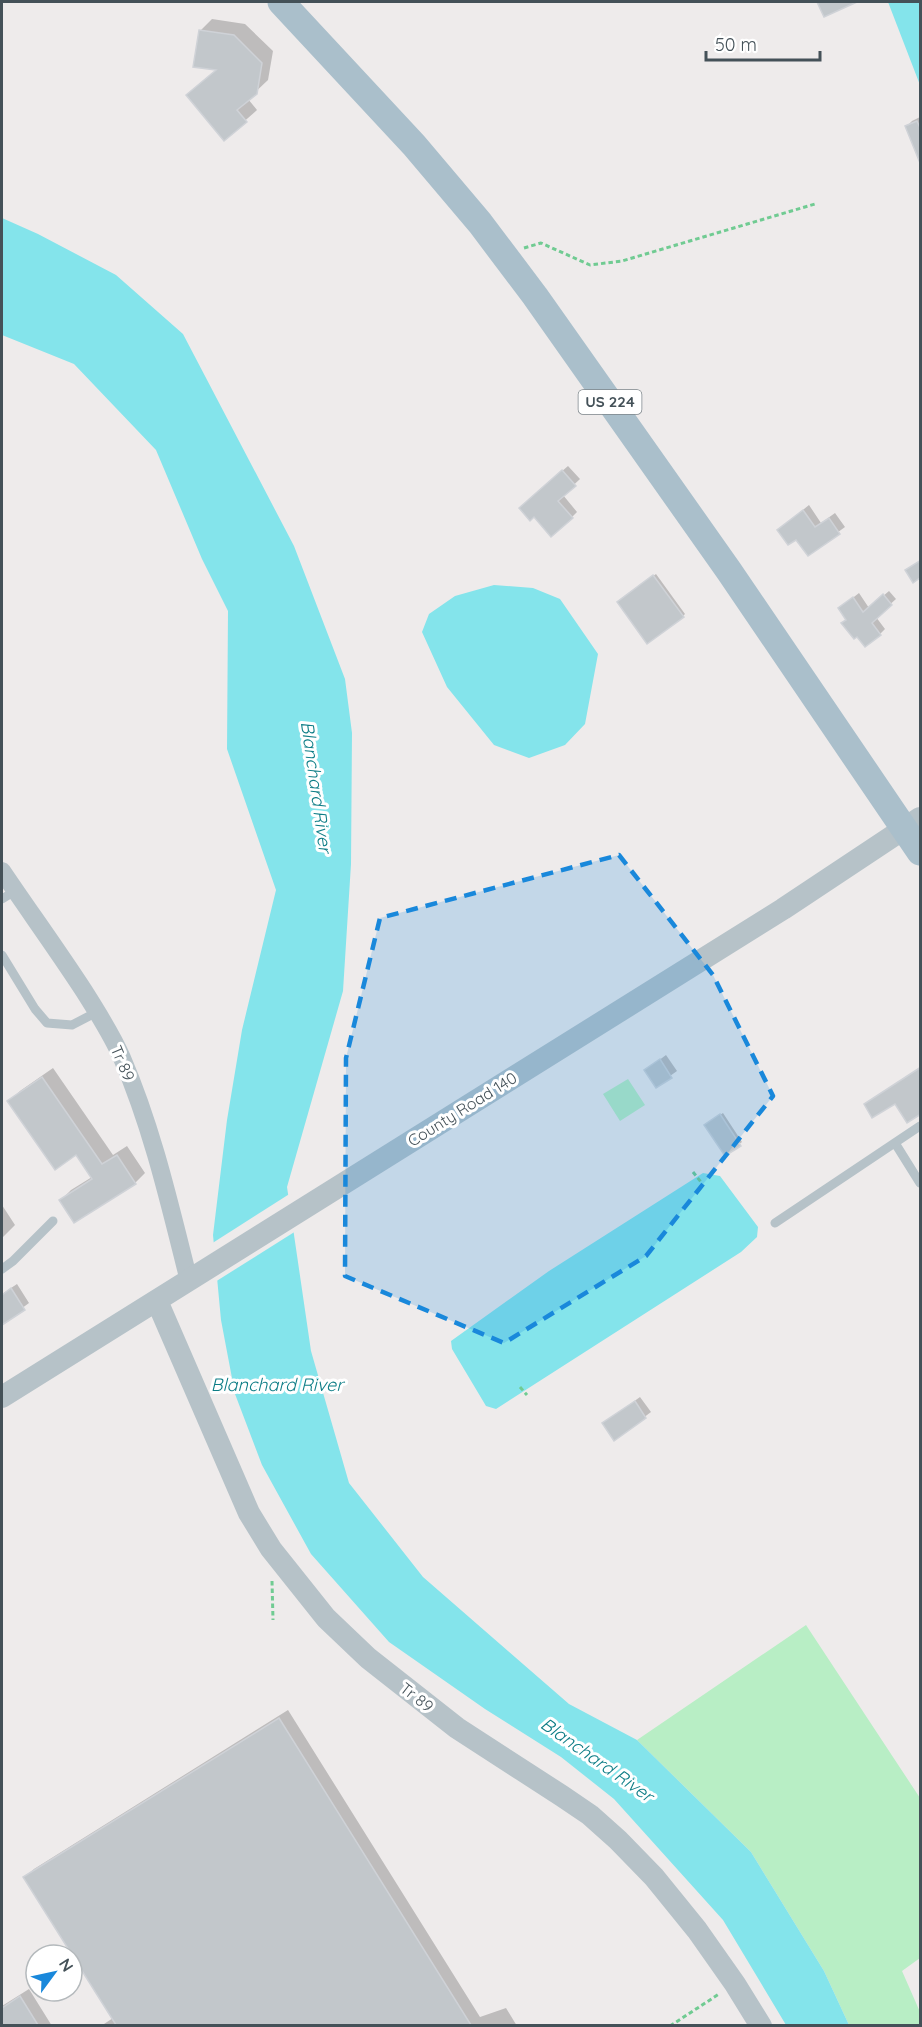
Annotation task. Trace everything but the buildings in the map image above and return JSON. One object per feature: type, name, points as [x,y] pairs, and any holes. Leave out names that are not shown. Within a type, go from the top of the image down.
[{"type":"main road","name":"US 224","points":[[281,2],[414,145],[507,258],[729,572],[912,823],[921,852]]},
{"type":"street","name":"County Road 140","points":[[2,1397],[783,909],[912,823]]},
{"type":"street","name":"Tr 89","points":[[2,871],[8,895],[97,1012],[122,1058],[142,1111],[196,1276]]},
{"type":"street","name":"Tr 89","points":[[157,1301],[249,1514],[271,1549],[326,1618],[368,1658],[457,1728],[590,1815],[618,1840],[654,1877],[697,1930],[761,2025]]},
{"type":"lane","points":[[2,955],[35,1009],[47,1023],[72,1025],[97,1012]]},
{"type":"lane","points":[[775,1223],[921,1126]]},
{"type":"lane","points":[[895,1143],[921,1183]]},
{"type":"lane","points":[[2,1269],[53,1221]]},
{"type":"path","points":[[507,258],[529,245],[541,243],[590,266],[622,261],[815,204]]},
{"type":"path","points":[[693,1172],[701,1182]]},
{"type":"path","points":[[520,1387],[527,1395]]},
{"type":"path","points":[[271,1549],[273,1620]]},
{"type":"path","points":[[670,2025],[735,1984]]},
{"type":"highlighted area","points":[[619,855],[713,975],[773,1096],[646,1256],[504,1343],[345,1276],[346,1058],[380,918]]},
{"type":"green space","points":[[628,1079],[645,1105],[620,1121],[603,1094]]},
{"type":"green space","points":[[806,1625],[920,1798],[920,1958],[902,1971],[920,2012],[920,2025],[849,2025],[824,1971],[751,1852],[637,1740]]},
{"type":"water","points":[[888,2],[920,2],[920,85]]},
{"type":"water","name":"Blanchard River","points":[[2,218],[116,275],[183,334],[294,546],[345,679],[352,733],[351,864],[343,991],[287,1187],[311,1351],[349,1483],[423,1577],[569,1704],[637,1740],[751,1852],[824,1971],[849,2025],[786,2025],[723,1920],[614,1799],[561,1757],[485,1709],[389,1642],[311,1554],[262,1465],[235,1394],[221,1320],[213,1235],[227,1120],[242,1030],[276,890],[227,749],[228,611],[202,559],[156,450],[74,364],[2,335]]},
{"type":"water","points":[[494,585],[533,588],[560,599],[598,654],[585,724],[565,745],[529,758],[494,745],[447,687],[422,632],[429,614],[455,596]]},
{"type":"water","points":[[703,1173],[720,1176],[758,1227],[757,1237],[741,1252],[496,1409],[486,1406],[452,1349],[451,1341],[549,1271]]},
{"type":"pier","points":[[291,1193],[296,1231],[215,1282],[211,1244]]}]
